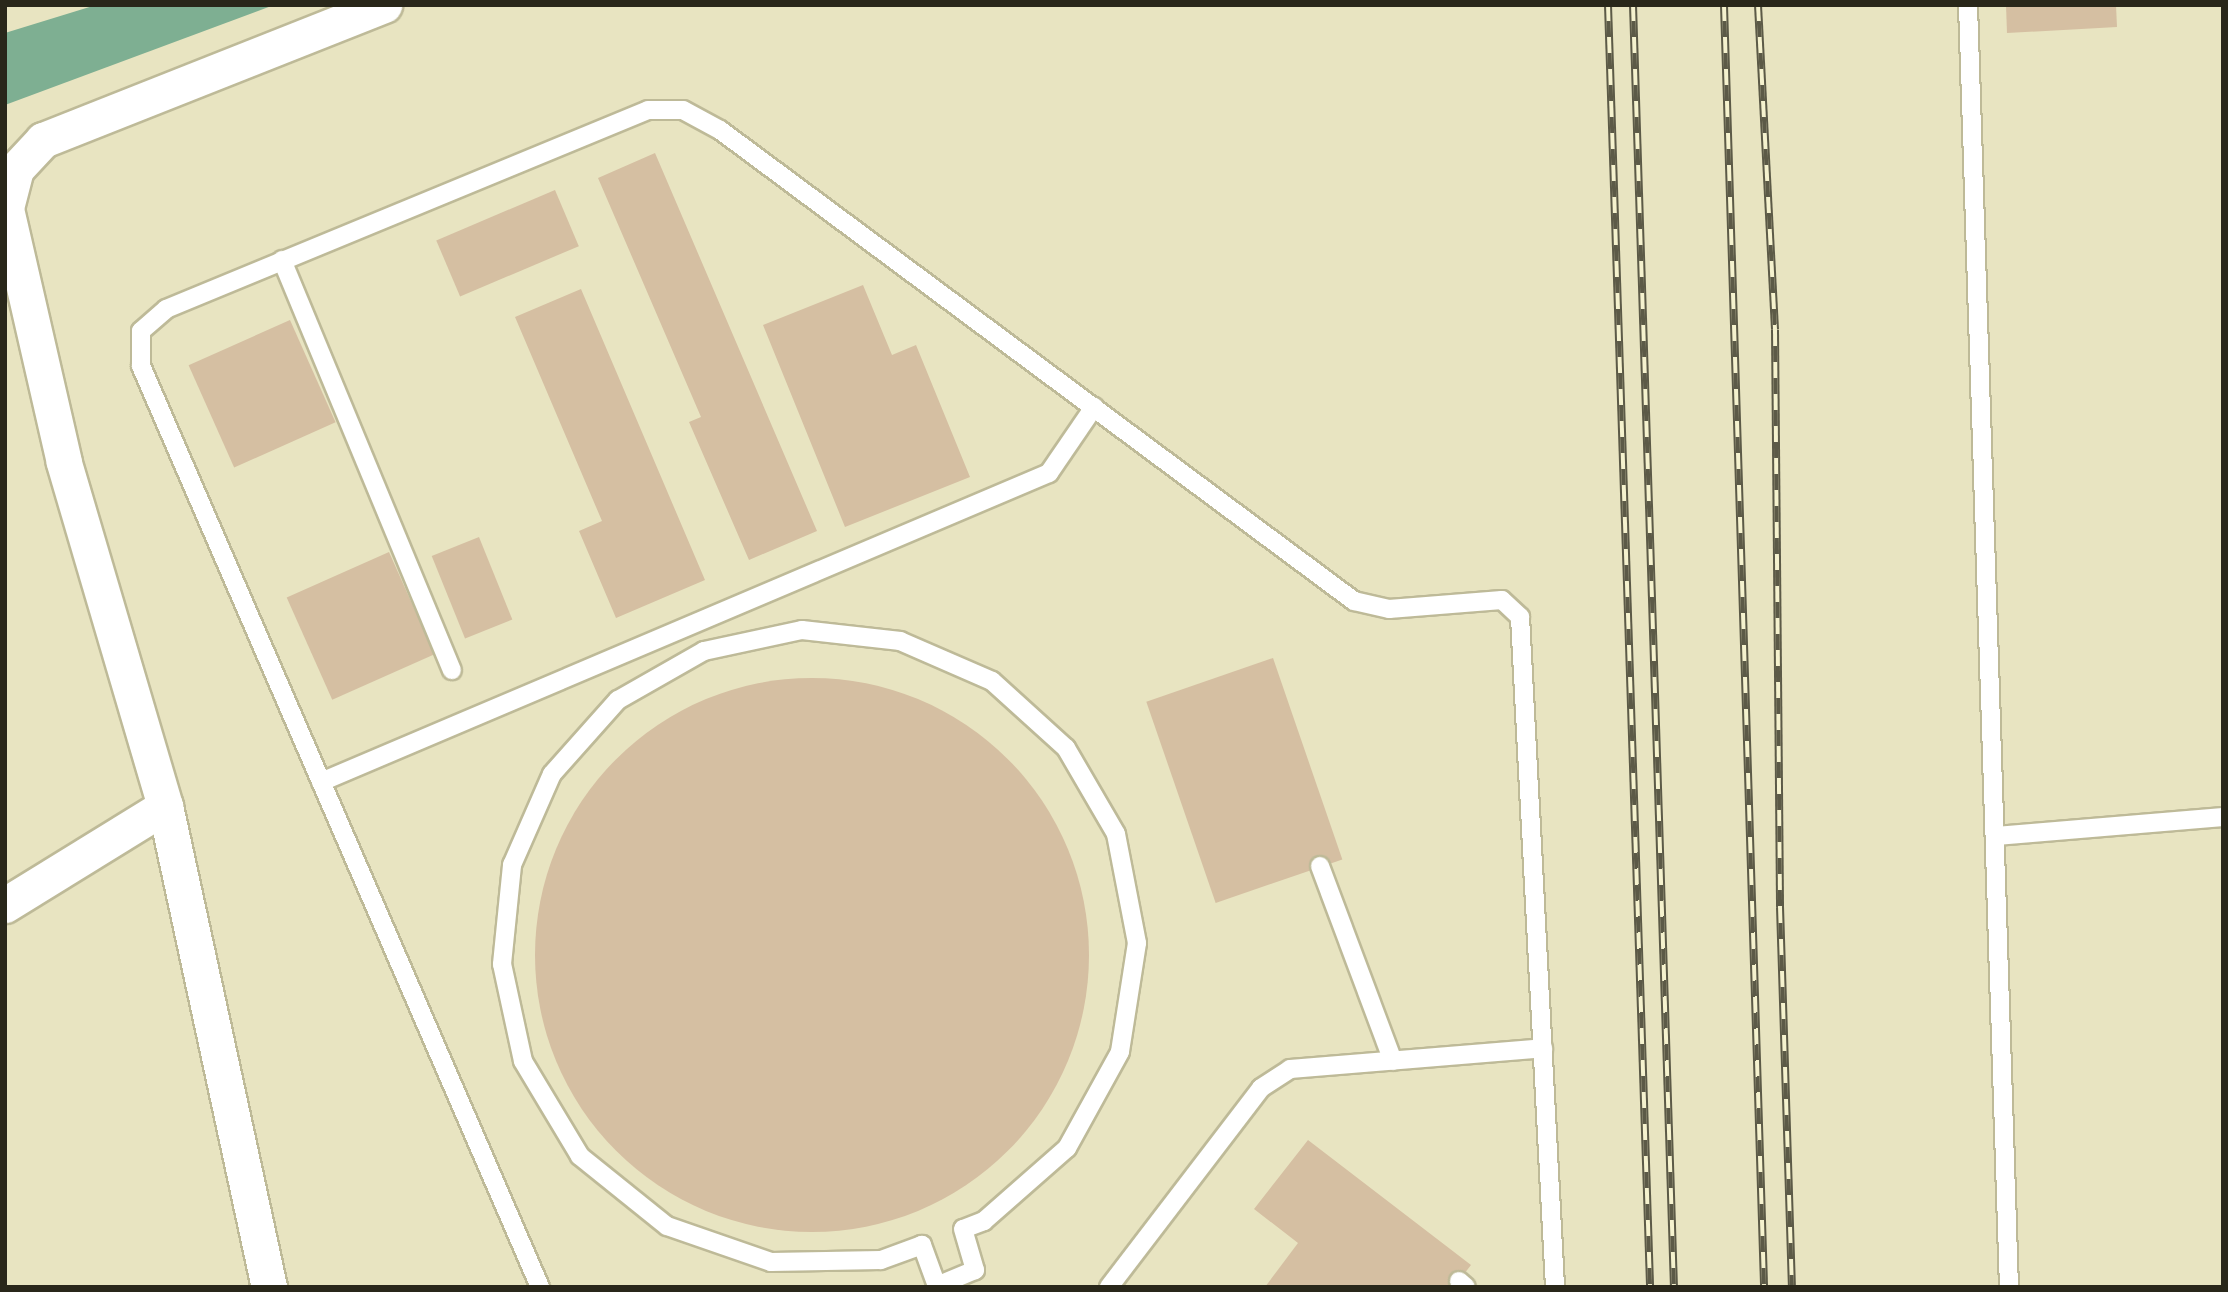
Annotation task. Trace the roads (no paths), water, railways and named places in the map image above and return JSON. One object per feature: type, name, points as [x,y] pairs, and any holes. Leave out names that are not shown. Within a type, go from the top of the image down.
[{"type":"street","points":[[269,1287],[165,806],[64,462],[6,208],[16,169],[43,140],[384,5]]},
{"type":"street","points":[[5,905],[165,806]]},
{"type":"lane","points":[[1968,5],[2009,1287]]},
{"type":"lane","points":[[540,1287],[141,366],[141,331],[166,309],[648,110],[683,110],[720,130],[1354,601],[1390,609],[1502,600],[1520,617],[1555,1287]]},
{"type":"lane","points":[[282,260],[453,670]]},
{"type":"lane","points":[[321,782],[1049,473],[1094,407]]},
{"type":"lane","points":[[802,630],[900,640],[992,681],[1066,748],[1116,834],[1137,943],[1120,1052],[1068,1148],[984,1221],[963,1229],[975,1269],[957,1282],[937,1286],[922,1245],[881,1260],[771,1262],[667,1226],[580,1156],[523,1061],[502,964],[512,865],[552,774],[618,700],[704,651],[802,630]]},
{"type":"lane","points":[[1996,836],[2223,817]]},
{"type":"lane","points":[[1320,866],[1393,1061]]},
{"type":"lane","points":[[1109,1287],[1261,1088],[1290,1069],[1543,1048]]},
{"type":"railway","points":[[1608,5],[1650,1287]]},
{"type":"railway","points":[[1633,5],[1674,1287]]},
{"type":"railway","points":[[1724,5],[1764,1287]]},
{"type":"railway","points":[[1758,5],[1775,330],[1780,907],[1792,1287]]}]
